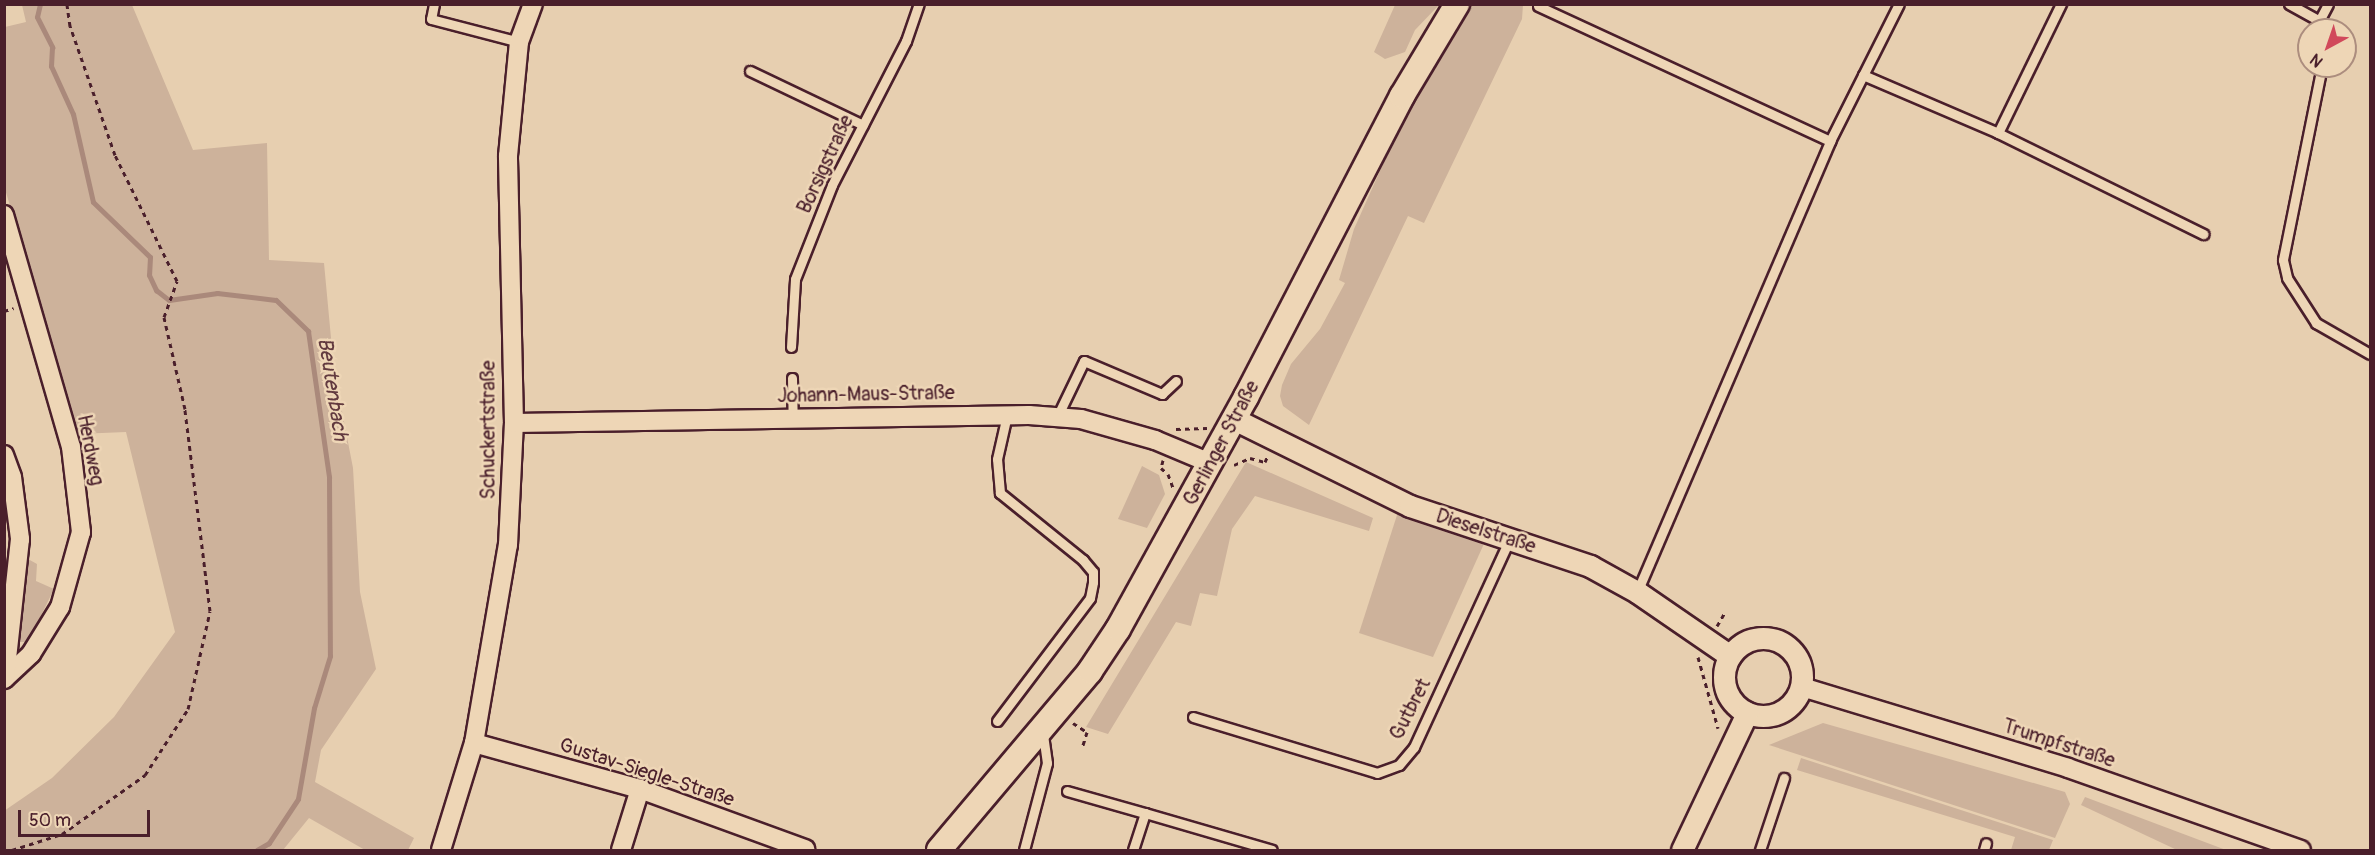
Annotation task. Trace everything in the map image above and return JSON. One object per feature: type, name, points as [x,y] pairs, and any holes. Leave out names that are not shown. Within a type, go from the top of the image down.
[{"type":"main road","name":"Gerlinger Straße","points":[[939,850],[1043,730],[1090,671],[1118,629],[1234,419],[1402,96],[1456,4]]},
{"type":"street","name":"Schuckertstraße","points":[[441,850],[474,743],[508,545],[514,423],[508,156],[519,42],[533,4]]},
{"type":"street","name":"Herdweg","points":[[4,215],[71,447],[81,532],[60,607],[31,654],[5,678]]},
{"type":"street","name":"Johann-Maus-Straße","points":[[514,423],[793,417],[1007,415],[1057,417],[1081,419],[1169,446],[1210,463]]},
{"type":"street","name":"Dieselstraße","points":[[1234,419],[1410,506],[1510,537],[1590,566],[1637,592],[1730,656]]},
{"type":"street","points":[[4,454],[12,477],[20,539],[5,678]]},
{"type":"street","points":[[1752,640],[1779,641],[1799,660],[1802,687],[1796,700],[1774,715],[1747,713],[1738,707],[1726,689],[1725,666],[1730,656],[1752,640]]},
{"type":"street","name":"Trumpfstraße","points":[[1802,687],[2068,768],[2265,845],[2301,850]]},
{"type":"street","points":[[1682,850],[1747,713]]},
{"type":"street","name":"Gustav-Siegle-Straße","points":[[474,743],[640,789],[805,849]]},
{"type":"street","points":[[621,850],[640,789]]},
{"type":"lane","points":[[434,4],[432,19],[519,42]]},
{"type":"lane","name":"Borsigstraße","points":[[791,347],[795,279],[832,185],[906,41],[919,4]]},
{"type":"lane","points":[[1637,592],[1830,141],[1899,4]]},
{"type":"lane","points":[[1998,133],[2061,4]]},
{"type":"lane","points":[[2289,4],[2309,18]]},
{"type":"lane","points":[[1538,6],[1830,141]]},
{"type":"lane","points":[[750,71],[863,124]]},
{"type":"lane","points":[[1863,75],[1998,133],[2203,234]]},
{"type":"lane","points":[[2320,78],[2283,260],[2287,278],[2316,323],[2370,354]]},
{"type":"lane","points":[[1057,417],[1084,361],[1162,394],[1176,381]]},
{"type":"lane","points":[[792,378],[793,417]]},
{"type":"lane","points":[[997,721],[1090,598],[1093,582],[1093,572],[1083,560],[1000,493],[997,459],[1007,415]]},
{"type":"lane","name":"Gutbret","points":[[1193,717],[1377,773],[1399,765],[1414,747],[1510,537]]},
{"type":"lane","points":[[1024,850],[1047,763],[1043,730]]},
{"type":"lane","points":[[1760,850],[1784,778]]},
{"type":"lane","points":[[1067,791],[1272,850]]},
{"type":"lane","points":[[1133,850],[1144,813]]},
{"type":"path","points":[[12,850],[62,834],[145,774],[188,709],[210,610],[185,409],[164,317],[177,281],[115,155],[70,26],[67,4]]},
{"type":"path","points":[[1168,498],[1172,482],[1161,468],[1169,446]]},
{"type":"path","points":[[1725,612],[1697,658],[1719,731],[1735,738]]},
{"type":"path","points":[[1072,722],[1087,732],[1082,748]]},
{"type":"shaded area","points":[[22,5],[132,5],[193,150],[267,143],[269,260],[324,263],[334,370],[353,468],[360,592],[376,669],[321,750],[315,782],[414,838],[408,850],[365,850],[309,818],[283,850],[5,850],[4,811],[52,778],[114,717],[175,632],[126,432],[78,434],[5,189],[5,27],[26,22]]},
{"type":"shaded area","points":[[1395,5],[1439,5],[1415,30],[1405,52],[1385,59],[1374,52]]},
{"type":"shaded area","points":[[1466,5],[1523,5],[1522,19],[1424,223],[1408,216],[1309,425],[1283,406],[1280,396],[1282,385],[1291,364],[1320,329],[1345,283],[1339,280],[1354,229],[1404,117]]},
{"type":"shaded area","points":[[1246,462],[1373,518],[1369,531],[1255,496],[1232,529],[1217,596],[1200,593],[1191,626],[1176,622],[1108,734],[1086,727]]},
{"type":"shaded area","points":[[1142,466],[1159,475],[1165,494],[1147,528],[1118,519]]},
{"type":"shaded area","points":[[1398,512],[1487,537],[1433,657],[1359,633]]},
{"type":"shaded area","points":[[28,559],[37,564],[36,581],[54,589],[28,642],[20,642],[24,569]]},
{"type":"shaded area","points":[[1823,723],[2065,792],[2070,804],[2055,838],[1769,745]]},
{"type":"shaded area","points":[[1801,758],[2053,840],[2049,850],[2011,850],[2015,837],[1797,770]]},
{"type":"shaded area","points":[[2085,797],[2226,850],[2177,850],[2081,805]]},
{"type":"waterway","name":"Beutenbach","points":[[40,4],[37,17],[52,47],[51,66],[73,114],[93,202],[150,257],[149,275],[156,290],[169,300],[217,293],[276,300],[308,331],[329,477],[330,656],[314,708],[298,799],[269,843],[257,850]]}]
